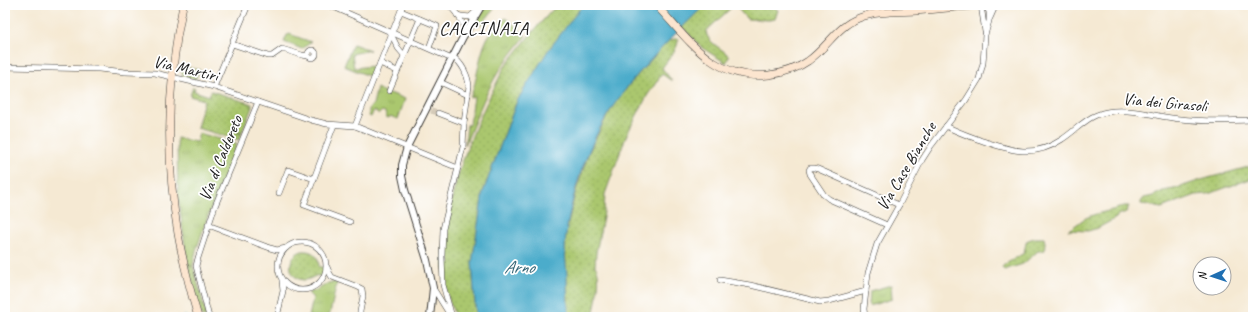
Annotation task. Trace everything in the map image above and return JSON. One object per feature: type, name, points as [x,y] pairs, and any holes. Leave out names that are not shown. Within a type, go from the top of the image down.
[{"type":"main road","points":[[183,5],[171,77],[169,132],[173,200],[184,263],[198,317]]},
{"type":"main road","points":[[656,5],[705,57],[724,68],[745,75],[765,75],[792,69],[815,55],[846,25],[864,16],[888,12],[987,5]]},
{"type":"street","points":[[214,88],[248,5]]},
{"type":"street","points":[[328,5],[340,7],[392,33],[452,58],[460,63],[468,80],[463,147],[443,229],[443,285],[451,316]]},
{"type":"street","points":[[355,126],[403,5]]},
{"type":"street","points":[[450,5],[464,24],[464,34]]},
{"type":"street","points":[[456,14],[461,16],[470,16],[482,5]]},
{"type":"street","points":[[430,317],[433,288],[427,260],[403,183],[402,167],[407,147],[429,110],[440,82],[464,34],[482,5]]},
{"type":"street","points":[[874,6],[894,5]]},
{"type":"street","name":"Via Case Bianche","points":[[987,5],[989,21]]},
{"type":"street","name":"Via Case Bianche","points":[[865,317],[864,309],[868,273],[874,253],[887,225],[900,205],[922,160],[966,100],[979,79],[983,63],[985,35],[994,9],[999,5]]},
{"type":"street","name":"Via Case Bianche","points":[[981,6],[985,35]]},
{"type":"street","points":[[401,11],[437,26],[429,48]]},
{"type":"street","points":[[389,91],[420,18]]},
{"type":"street","points":[[392,33],[398,48],[404,55]]},
{"type":"street","points":[[232,44],[268,56],[272,56],[282,49],[308,56]]},
{"type":"street","points":[[380,63],[397,71]]},
{"type":"street","name":"Via Martiri","points":[[5,67],[152,72],[214,88],[311,120],[334,125],[355,126],[458,168]]},
{"type":"street","points":[[440,82],[468,95]]},
{"type":"street","name":"Via di Caldereto","points":[[210,317],[196,266],[208,225],[258,102]]},
{"type":"street","name":"Via dei Girasoli","points":[[946,126],[1003,148],[1014,151],[1026,151],[1038,150],[1052,144],[1066,137],[1082,123],[1100,114],[1112,111],[1135,111],[1190,120],[1253,120]]},
{"type":"street","points":[[438,113],[464,124]]},
{"type":"street","points":[[334,125],[304,205],[350,222]]},
{"type":"street","points":[[887,225],[829,199],[824,195],[810,174],[810,168],[818,169],[900,205]]},
{"type":"street","points":[[278,193],[288,170],[314,179]]},
{"type":"street","points":[[208,225],[270,248],[281,250],[287,248]]},
{"type":"street","points":[[278,268],[280,256],[292,244],[300,242],[312,244],[319,248],[325,257],[325,274],[322,280],[314,287],[307,290],[297,290],[290,287],[284,282],[280,274]]},
{"type":"street","points":[[270,248],[276,254],[278,268],[284,288],[278,317]]},
{"type":"street","points":[[326,266],[332,276],[358,286],[362,290],[363,296],[359,317]]},
{"type":"street","points":[[720,280],[750,285],[820,302],[829,302],[866,292]]},
{"type":"street","points":[[433,288],[451,316]]},
{"type":"green space","points":[[488,5],[494,9],[481,25],[476,22]]},
{"type":"green space","points":[[557,5],[584,5],[579,10],[517,101],[483,192],[472,263],[476,317],[456,317],[446,291],[444,259],[445,234],[455,185],[463,160],[482,113],[504,68]]},
{"type":"green space","points":[[705,5],[731,5],[731,8],[706,31],[709,39],[729,56],[726,63],[701,47],[682,27]]},
{"type":"green space","points":[[738,5],[772,6],[778,10],[775,19],[747,19],[739,10]]},
{"type":"green space","points":[[506,18],[526,36],[491,84],[465,145],[467,125],[470,124],[474,97],[470,98],[484,46],[491,33]]},
{"type":"green space","points":[[289,34],[311,42],[302,49],[284,42]]},
{"type":"green space","points":[[678,38],[677,46],[673,54],[662,68],[672,81],[662,74],[647,96],[627,134],[605,194],[604,212],[596,253],[595,266],[598,276],[598,283],[593,317],[569,317],[565,237],[575,194],[589,152],[618,98],[668,41]]},
{"type":"green space","points":[[353,44],[370,50],[352,54],[354,68],[373,66],[369,76],[344,66]]},
{"type":"green space","points":[[182,66],[200,70],[196,79],[182,75]]},
{"type":"green space","points":[[193,87],[195,88],[194,91],[209,96],[211,91],[252,104],[242,133],[234,131],[242,134],[239,140],[197,128],[204,100],[190,96]]},
{"type":"green space","points":[[377,88],[387,94],[390,93],[405,99],[398,119],[390,116],[389,118],[386,117],[385,112],[382,111],[379,114],[374,110],[371,117],[369,116],[369,109],[373,104]]},
{"type":"green space","points":[[199,133],[237,144],[205,224],[195,254],[193,266],[188,266],[178,197],[177,138],[197,142]]},
{"type":"green space","points":[[1253,164],[1253,178],[1208,194],[1196,195],[1161,208],[1141,204],[1144,198],[1153,196],[1163,191],[1248,167]]},
{"type":"green space","points":[[1124,206],[1129,206],[1126,212],[1118,215],[1116,218],[1098,228],[1088,231],[1068,230],[1084,219]]},
{"type":"green space","points":[[1044,238],[1046,247],[1044,251],[1038,251],[1023,264],[1004,270],[1002,267],[1004,265],[1024,253],[1028,240]]},
{"type":"green space","points":[[302,251],[315,254],[319,267],[323,267],[324,269],[323,276],[319,277],[319,275],[304,280],[298,279],[294,276],[291,262],[297,254]]},
{"type":"green space","points":[[188,266],[193,266],[207,317],[202,317]]},
{"type":"green space","points":[[333,282],[337,283],[329,317],[309,317],[313,298],[308,293]]},
{"type":"green space","points":[[891,285],[892,299],[869,306],[870,291]]},
{"type":"water","name":"Arno","points":[[584,5],[705,5],[660,50],[619,98],[600,129],[584,163],[573,199],[566,235],[565,250],[569,317],[476,317],[472,263],[483,192],[517,101],[547,52]]},
{"type":"tunnel","points":[[431,111],[438,113]]},
{"type":"district","name":"CALCINAIA","points":[[484,27]]}]
